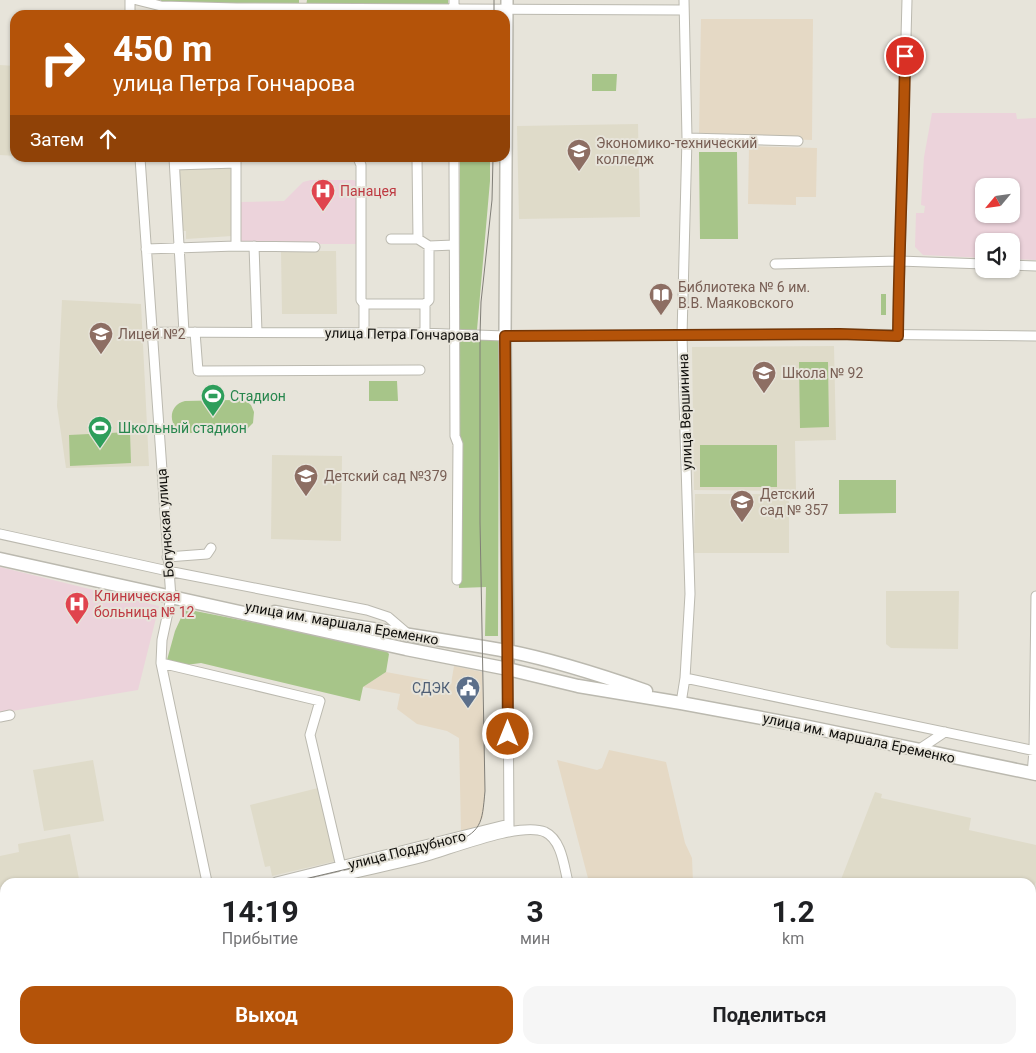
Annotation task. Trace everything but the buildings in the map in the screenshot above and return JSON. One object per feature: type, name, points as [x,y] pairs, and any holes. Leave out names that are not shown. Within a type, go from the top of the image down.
[{"type":"highway","name":"улица им. маршала Еременко","points":[[0,553],[170,595],[508,652],[582,669],[681,703]]},
{"type":"highway","name":"улица им. маршала Еременко","points":[[0,559],[170,595],[406,649],[508,669],[578,686],[681,703],[1034,774]]},
{"type":"highway","points":[[406,649],[406,639],[410,635]]},
{"type":"highway","points":[[578,686],[582,682],[584,675],[582,669]]},
{"type":"main road","points":[[506,162],[505,336],[508,669]]},
{"type":"street","points":[[137,0],[159,10]]},
{"type":"street","name":"улица Вершинина","points":[[681,703],[685,678],[690,592],[682,336],[687,138],[684,0]]},
{"type":"street","points":[[898,336],[907,0]]},
{"type":"street","points":[[246,10],[303,4],[346,10]]},
{"type":"street","points":[[408,10],[507,5],[684,10]]},
{"type":"street","points":[[687,138],[798,141]]},
{"type":"street","name":"Богунская улица","points":[[140,162],[170,595],[160,662],[206,878]]},
{"type":"street","points":[[175,162],[184,332]]},
{"type":"street","points":[[236,162],[236,246]]},
{"type":"street","points":[[359,162],[361,300],[364,304],[364,332]]},
{"type":"street","points":[[417,162],[418,239]]},
{"type":"street","points":[[454,162],[455,436],[458,444],[457,580]]},
{"type":"street","points":[[391,239],[418,239],[429,246],[454,246]]},
{"type":"street","points":[[146,249],[236,246],[315,247]]},
{"type":"street","points":[[254,246],[257,332]]},
{"type":"street","points":[[425,333],[425,304],[429,300],[429,246]]},
{"type":"street","points":[[774,264],[899,262],[975,264]]},
{"type":"street","points":[[1020,265],[1036,266]]},
{"type":"street","points":[[364,304],[425,304]]},
{"type":"street","name":"улица Петра Гончарова","points":[[152,332],[364,332],[505,336],[840,334],[1036,336]]},
{"type":"street","points":[[195,332],[198,371],[420,370]]},
{"type":"street","points":[[0,534],[168,571],[367,610],[388,617],[410,635]]},
{"type":"street","points":[[167,557],[207,554],[212,548]]},
{"type":"street","points":[[1034,774],[1036,596]]},
{"type":"street","points":[[160,662],[320,701],[310,736],[343,875]]},
{"type":"street","points":[[508,669],[509,828],[546,832],[554,839],[561,853],[567,878]]},
{"type":"street","points":[[685,678],[1035,751]]},
{"type":"street","points":[[0,717],[10,715]]},
{"type":"street","points":[[918,750],[945,732]]},
{"type":"street","name":"улица Поддубного","points":[[314,878],[343,875],[421,858],[509,828]]},
{"type":"street","name":"улица Поддубного","points":[[343,875],[509,828]]},
{"type":"shaded area","points":[[701,19],[813,19],[812,140],[699,136]]},
{"type":"shaded area","points":[[0,65],[10,66],[10,156],[0,155]]},
{"type":"shaded area","points":[[932,113],[1016,113],[1017,119],[1036,118],[1036,260],[1020,259],[1020,233],[975,233],[975,258],[923,255],[915,247],[916,213],[924,213],[925,206],[921,205],[924,157]]},
{"type":"shaded area","name":"Экономико-технический колледж","points":[[638,124],[640,217],[519,219],[517,126]]},
{"type":"shaded area","points":[[749,146],[817,148],[816,197],[796,197],[796,205],[748,204]]},
{"type":"shaded area","points":[[231,167],[232,236],[186,239],[186,231],[183,231],[178,169]]},
{"type":"shaded area","points":[[311,180],[354,180],[357,182],[358,244],[290,244],[241,241],[240,202],[284,201],[303,182]]},
{"type":"shaded area","points":[[281,251],[336,251],[337,314],[282,314]]},
{"type":"shaded area","name":"Лицей №2","points":[[62,300],[141,304],[149,466],[66,468],[57,406]]},
{"type":"shaded area","name":"Школа № 92","points":[[834,346],[836,440],[795,441],[796,491],[694,490],[692,347]]},
{"type":"shaded area","name":"Детский сад №379","points":[[272,455],[342,456],[341,541],[271,539]]},
{"type":"shaded area","name":"Детский сад № 357","points":[[695,494],[789,494],[789,553],[694,553]]},
{"type":"shaded area","name":"Клиническая больница № 12","points":[[0,567],[159,606],[138,690],[0,713]]},
{"type":"shaded area","points":[[886,591],[959,591],[958,649],[891,648],[886,644]]},
{"type":"shaded area","points":[[454,666],[482,672],[485,791],[483,817],[476,830],[461,831],[459,738],[447,731],[417,724],[397,709],[400,694],[363,687],[386,672],[451,684]]},
{"type":"shaded area","points":[[609,750],[666,762],[685,843],[692,858],[693,878],[588,878],[557,760],[597,770],[602,768]]},
{"type":"shaded area","points":[[93,760],[104,821],[44,831],[33,770]]},
{"type":"shaded area","points":[[318,788],[336,861],[272,876],[270,866],[265,867],[250,805]]},
{"type":"shaded area","points":[[875,792],[882,794],[881,798],[971,818],[969,830],[1036,845],[1036,878],[842,878]]},
{"type":"shaded area","points":[[70,834],[79,878],[0,878],[0,856],[19,852],[18,844]]},
{"type":"green space","points":[[161,0],[299,0],[299,6],[161,4]]},
{"type":"green space","points":[[307,0],[448,0],[448,7],[306,6]]},
{"type":"green space","points":[[592,74],[617,74],[616,91],[592,91]]},
{"type":"green space","points":[[699,152],[737,152],[738,239],[700,239]]},
{"type":"green space","points":[[460,162],[490,162],[477,330],[459,330]]},
{"type":"green space","points":[[881,294],[886,294],[886,315],[881,315]]},
{"type":"green space","points":[[458,340],[499,340],[498,636],[485,636],[486,587],[459,588]]},
{"type":"green space","points":[[799,362],[828,362],[829,427],[800,428]]},
{"type":"green space","points":[[369,381],[397,381],[398,401],[369,401]]},
{"type":"green space","name":"Стадион","points":[[185,401],[246,401],[251,405],[254,412],[253,423],[245,431],[188,433],[181,432],[173,423],[172,413],[179,403]]},
{"type":"green space","name":"Школьный стадион","points":[[130,432],[131,463],[70,466],[69,435]]},
{"type":"green space","points":[[700,445],[777,445],[777,487],[700,487]]},
{"type":"green space","points":[[839,480],[896,480],[896,513],[839,514]]},
{"type":"green space","points":[[185,609],[384,648],[389,654],[386,672],[363,687],[360,701],[201,663],[170,667],[167,660],[175,631]]},
{"type":"tram line","points":[[494,0],[494,10]]},
{"type":"tram line","points":[[309,878],[449,845],[474,831],[483,812],[485,791],[480,522],[480,335],[481,302],[492,200],[493,162]]},
{"type":"place","name":"Экономико-технический колледж","points":[[579,172]]},
{"type":"place","name":"Панацея","points":[[323,212]]},
{"type":"place","name":"Библиотека № 6 им. В.В. Маяковского","points":[[661,316]]},
{"type":"place","name":"Лицей №2","points":[[101,355]]},
{"type":"place","name":"Школа № 92","points":[[764,394]]},
{"type":"place","name":"Стадион","points":[[213,417]]},
{"type":"place","name":"Школьный стадион","points":[[100,449]]},
{"type":"place","name":"Детский сад №379","points":[[306,497]]},
{"type":"place","name":"Детский сад № 357","points":[[742,523]]},
{"type":"place","name":"Клиническая больница № 12","points":[[77,625]]},
{"type":"place","name":"СДЭК","points":[[468,709]]},
{"type":"route","points":[[508,734],[505,336],[840,334],[898,336],[905,56]]}]
